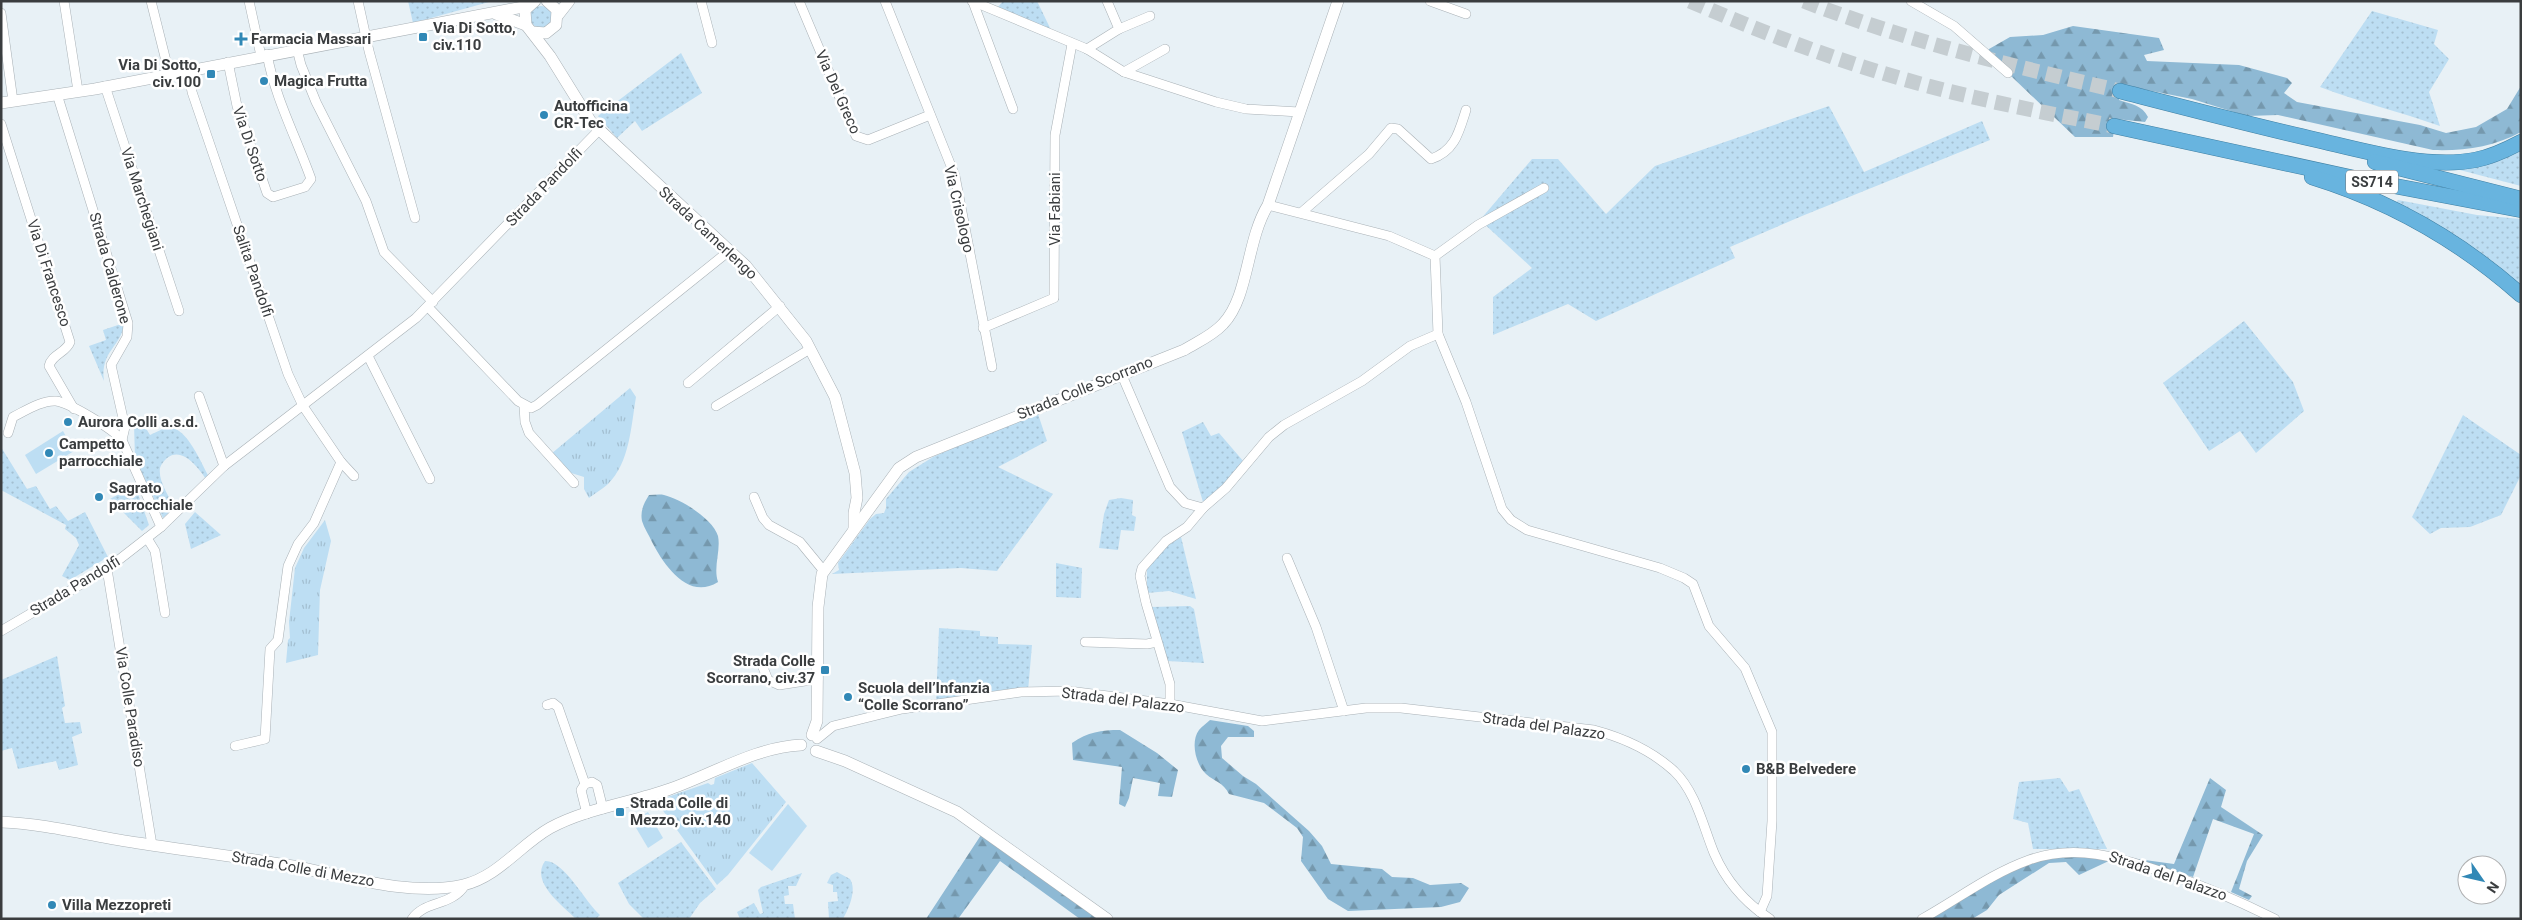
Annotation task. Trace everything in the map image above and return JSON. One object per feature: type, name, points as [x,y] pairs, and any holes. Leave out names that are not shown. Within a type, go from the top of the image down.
[{"type":"highway","name":"SS714","points":[[2120,91],[2266,128],[2422,175],[2521,199]]},
{"type":"highway","name":"SS714","points":[[2114,126],[2224,151],[2521,210]]},
{"type":"highway","points":[[2266,128],[2363,151],[2443,162],[2475,160],[2500,153],[2521,142]]},
{"type":"highway","points":[[2224,151],[2336,186],[2400,212],[2474,256],[2521,295]]},
{"type":"street","points":[[64,1],[78,91]]},
{"type":"street","points":[[152,1],[169,73]]},
{"type":"street","points":[[249,1],[264,55]]},
{"type":"street","points":[[358,1],[365,36],[415,218]]},
{"type":"street","points":[[547,1],[554,6],[558,15]]},
{"type":"street","points":[[490,12],[543,34],[556,26],[558,15],[569,1]]},
{"type":"street","points":[[702,1],[712,43]]},
{"type":"street","name":"Via Del Greco","points":[[799,1],[856,136],[868,140],[930,115]]},
{"type":"street","name":"Via Crisologo","points":[[885,1],[956,176],[983,328],[992,367]]},
{"type":"street","points":[[1107,1],[1119,29]]},
{"type":"street","name":"Strada Colle Scorrano","points":[[816,742],[818,607],[823,570],[894,474],[905,463],[1121,373],[1184,350],[1221,326],[1234,306],[1252,238],[1259,219],[1268,206],[1338,1]]},
{"type":"street","points":[[1430,1],[1466,14]]},
{"type":"street","points":[[1911,1],[1954,26],[2008,73]]},
{"type":"street","points":[[973,2],[1087,49],[1124,72],[1216,102],[1246,109],[1299,112]]},
{"type":"street","points":[[973,2],[1013,109]]},
{"type":"street","points":[[1,103],[105,86],[532,4]]},
{"type":"street","points":[[532,4],[524,15],[529,28],[550,56],[598,131]]},
{"type":"street","points":[[1,13],[13,101]]},
{"type":"street","points":[[1087,49],[1119,29],[1150,16]]},
{"type":"street","points":[[550,56],[552,30]]},
{"type":"street","name":"Via Fabiani","points":[[983,328],[1054,298],[1055,135],[1072,44]]},
{"type":"street","points":[[297,49],[300,65],[316,102],[366,201],[384,252],[430,305],[524,406],[531,408],[537,405],[729,251]]},
{"type":"street","points":[[1124,72],[1165,49]]},
{"type":"street","name":"Via Di Sotto","points":[[228,62],[237,106],[267,193],[272,197],[306,187],[311,179],[299,144],[281,106],[264,55]]},
{"type":"street","name":"Salita Pandolfi","points":[[188,69],[192,92],[288,374],[303,406],[341,462],[354,476]]},
{"type":"street","name":"Via Marchegiani","points":[[105,86],[179,311]]},
{"type":"street","name":"Strada Calderone","points":[[57,94],[128,323],[127,337],[111,365],[125,427],[122,440]]},
{"type":"street","points":[[1302,212],[1369,154],[1391,128],[1398,129],[1432,159],[1442,155],[1456,141],[1466,110]]},
{"type":"street","name":"Via Di Francesco","points":[[1,124],[70,342],[67,348],[54,356],[49,366],[74,409]]},
{"type":"street","name":"Strada Pandolfi","points":[[1,631],[108,569],[161,528],[224,466],[368,356],[430,305],[598,131]]},
{"type":"street","name":"Strada Camerlengo","points":[[598,131],[746,266],[780,306],[810,349],[835,397],[857,481],[854,529]]},
{"type":"street","points":[[1435,256],[1478,225],[1544,188]]},
{"type":"street","points":[[1268,206],[1302,212],[1389,236],[1435,256]]},
{"type":"street","points":[[1435,256],[1438,334],[1466,402],[1502,509],[1511,520],[1527,530],[1660,568],[1684,578],[1693,584],[1698,603],[1709,626],[1744,668],[1772,732],[1772,821],[1766,896],[1760,912]]},
{"type":"street","points":[[688,383],[780,306]]},
{"type":"street","points":[[1170,704],[1170,684],[1146,603],[1140,572],[1166,541],[1187,527],[1203,508],[1226,488],[1269,437],[1284,425],[1362,381],[1410,346],[1438,334]]},
{"type":"street","points":[[716,406],[810,349]]},
{"type":"street","points":[[368,356],[430,479]]},
{"type":"street","points":[[1121,373],[1170,487],[1185,503],[1203,508]]},
{"type":"street","points":[[199,396],[224,466]]},
{"type":"street","points":[[8,433],[13,417],[39,405],[57,401],[114,430],[122,440],[161,528]]},
{"type":"street","points":[[524,406],[525,422],[529,433],[574,483]]},
{"type":"street","points":[[235,746],[265,739],[270,649],[278,640],[287,569],[298,544],[314,523],[341,462]]},
{"type":"street","points":[[754,497],[762,518],[769,525],[800,542],[823,570]]},
{"type":"street","points":[[147,538],[156,551],[165,614]]},
{"type":"street","points":[[1287,558],[1316,627],[1344,711]]},
{"type":"street","name":"Via Colle Paradiso","points":[[108,569],[152,845]]},
{"type":"street","points":[[1085,642],[1147,644],[1157,642]]},
{"type":"street","points":[[762,665],[768,680],[779,685],[818,679]]},
{"type":"street","name":"Strada del Palazzo","points":[[816,742],[833,726],[902,710],[1021,692],[1069,691],[1170,704],[1242,719],[1262,721],[1344,711],[1401,708],[1594,730],[1621,737],[1648,750],[1676,772],[1693,800],[1723,871],[1744,900],[1770,919]]},
{"type":"street","points":[[547,705],[553,703],[558,707],[584,784],[581,790],[587,814]]},
{"type":"street","name":"Strada Colle di Mezzo","points":[[1,822],[56,827],[152,845],[254,859],[383,883],[444,888],[465,885],[485,877],[542,832],[587,814],[671,789],[760,754],[802,745],[806,737],[816,742]]},
{"type":"street","points":[[816,742],[831,755],[957,812],[1107,919]]},
{"type":"street","points":[[584,784],[592,782],[597,785],[603,809]]},
{"type":"street","name":"Strada del Palazzo","points":[[1922,919],[1982,882],[2013,866],[2050,855],[2081,853],[2113,856],[2167,874],[2231,897],[2275,919]]},
{"type":"street","points":[[412,919],[426,907],[456,897],[465,885]]},
{"type":"green space","points":[[408,1],[489,1],[489,2],[413,23]]},
{"type":"green space","points":[[1003,1],[1037,1],[1051,30],[998,7]]},
{"type":"green space","points":[[541,6],[549,9],[552,17],[549,25],[541,28],[533,25],[530,17],[533,9]]},
{"type":"green space","points":[[2372,11],[2438,30],[2434,44],[2449,59],[2429,92],[2440,126],[2320,87]]},
{"type":"green space","points":[[2073,26],[2159,38],[2164,50],[2144,55],[2147,61],[2239,65],[2287,78],[2292,83],[2284,93],[2297,102],[2420,125],[2446,133],[2476,127],[2507,109],[2521,86],[2521,132],[2489,145],[2456,150],[2433,150],[2278,115],[2247,116],[2192,99],[2122,85],[2119,100],[2143,110],[2148,117],[2145,122],[2116,119],[2113,137],[2075,137],[1988,54],[1989,49],[2010,37],[2043,35]]},
{"type":"green space","points":[[681,53],[702,93],[642,131],[635,121],[617,138],[598,116]]},
{"type":"green space","points":[[1829,106],[1864,172],[1982,121],[1990,140],[1730,247],[1735,258],[1596,321],[1568,304],[1493,335],[1493,297],[1532,268],[1480,220],[1532,159],[1558,159],[1606,214],[1655,166]]},
{"type":"green space","points":[[2521,151],[2521,186],[2456,169],[2498,161]]},
{"type":"green space","points":[[2398,200],[2477,215],[2521,219],[2521,287],[2395,203]]},
{"type":"green space","points":[[2244,321],[2293,382],[2304,411],[2256,453],[2240,431],[2209,451],[2163,383]]},
{"type":"green space","points":[[124,323],[119,338],[105,362],[104,381],[89,346],[106,340],[103,330]]},
{"type":"green space","points":[[630,388],[636,397],[631,431],[621,465],[608,484],[589,498],[584,489],[584,477],[568,472],[551,454]]},
{"type":"green space","points":[[1037,411],[1047,441],[998,467],[1053,494],[997,571],[961,568],[832,574],[839,570],[838,563],[870,519],[876,514],[884,513],[886,499],[909,472],[933,457]]},
{"type":"green space","points":[[2463,415],[2521,455],[2521,475],[2501,515],[2470,527],[2441,528],[2430,534],[2412,517]]},
{"type":"green space","points":[[141,420],[150,435],[169,426],[182,434],[193,447],[209,477],[206,479],[199,469],[184,456],[173,455],[167,458],[160,468],[160,473],[164,489],[175,507],[163,518],[135,458],[134,424]]},
{"type":"green space","points":[[1203,422],[1211,436],[1219,433],[1244,462],[1228,481],[1203,502],[1182,432]]},
{"type":"green space","name":"Campetto parrocchiale","points":[[63,431],[74,451],[36,474],[25,455]]},
{"type":"green space","points":[[1,447],[27,489],[36,486],[50,509],[56,506],[68,521],[85,512],[108,557],[70,580],[62,576],[79,545],[76,538],[65,529],[66,525],[1,490]]},
{"type":"green space","points":[[135,485],[149,525],[142,531],[110,499]]},
{"type":"green space","points":[[649,495],[671,497],[696,511],[710,523],[718,536],[719,542],[716,571],[718,582],[707,587],[697,587],[687,584],[670,570],[657,551],[642,521],[643,507]]},
{"type":"green space","points":[[1121,498],[1133,500],[1132,515],[1136,517],[1134,531],[1121,530],[1118,550],[1099,548],[1104,514],[1109,500]]},
{"type":"green space","points":[[195,512],[221,535],[191,549],[185,524]]},
{"type":"green space","points":[[325,520],[331,541],[320,590],[318,655],[286,663],[288,640],[290,638],[289,622],[295,568],[304,548]]},
{"type":"green space","points":[[1181,537],[1196,599],[1169,591],[1147,593],[1147,569],[1167,546]]},
{"type":"green space","points":[[1056,563],[1082,568],[1081,598],[1056,597]]},
{"type":"green space","points":[[1190,606],[1194,609],[1204,663],[1167,661],[1151,607]]},
{"type":"green space","points":[[939,628],[980,631],[980,636],[998,637],[998,644],[1032,645],[1028,691],[936,703]]},
{"type":"green space","points":[[57,656],[65,706],[62,708],[65,723],[80,722],[82,733],[72,737],[78,765],[59,770],[56,761],[18,769],[12,748],[1,751],[1,680]]},
{"type":"green space","points":[[1210,720],[1248,726],[1254,731],[1254,737],[1228,737],[1221,746],[1222,758],[1243,776],[1256,784],[1309,831],[1322,846],[1331,864],[1382,869],[1392,877],[1413,878],[1430,885],[1461,883],[1469,888],[1460,902],[1441,907],[1348,911],[1328,899],[1301,861],[1303,837],[1297,828],[1264,803],[1229,794],[1227,790],[1202,770],[1195,753],[1195,741],[1199,730]]},
{"type":"green space","points":[[1120,730],[1157,753],[1178,770],[1172,797],[1158,796],[1160,783],[1133,778],[1125,807],[1119,804],[1122,767],[1073,760],[1072,743],[1095,732]]},
{"type":"green space","points":[[752,763],[786,802],[728,875],[717,885],[656,801],[708,783],[714,784],[715,778]]},
{"type":"green space","points":[[2060,778],[2069,792],[2079,789],[2107,849],[2033,849],[2028,823],[2013,819],[2019,782]]},
{"type":"green space","points":[[2210,778],[2226,790],[2221,807],[2263,835],[2247,861],[2239,889],[2252,896],[2249,900],[2231,892],[2254,834],[2213,819],[2193,877],[2123,857],[2174,864]]},
{"type":"green space","points":[[788,804],[807,826],[772,871],[749,853]]},
{"type":"green space","points":[[648,812],[663,838],[648,848],[632,821]]},
{"type":"green space","points":[[981,835],[1100,919],[1080,919],[1000,861],[958,919],[926,919]]},
{"type":"green space","points":[[681,842],[716,889],[700,903],[689,919],[644,919],[629,904],[618,883]]},
{"type":"green space","points":[[2050,855],[2113,859],[2079,875],[2066,862],[2049,863],[1999,895],[1987,910],[1972,919],[1922,919],[1982,882]]},
{"type":"green space","points":[[545,861],[552,862],[567,874],[600,915],[596,919],[576,919],[556,900],[545,885],[542,877],[541,869]]},
{"type":"green space","points":[[837,872],[850,879],[853,888],[852,894],[850,904],[843,919],[829,919],[828,902],[838,901],[837,892],[833,892],[833,885],[827,883],[831,875]]},
{"type":"green space","points":[[802,873],[796,886],[788,886],[789,895],[784,896],[785,904],[793,904],[795,919],[740,919],[737,912],[754,903],[760,914],[763,913],[758,890],[761,887]]},
{"type":"tunnel","points":[[1690,1],[1759,30],[1865,68],[1991,101],[2114,126]]},
{"type":"tunnel","points":[[1804,1],[1921,40],[2000,62],[2120,91]]},
{"type":"place","name":"Via Di Sotto, civ.110","points":[[423,37]]},
{"type":"place","name":"Farmacia Massari","points":[[241,39]]},
{"type":"place","name":"Via Di Sotto, civ.100","points":[[211,74]]},
{"type":"place","name":"Magica Frutta","points":[[264,81]]},
{"type":"place","name":"Autofficina CR-Tec","points":[[544,115]]},
{"type":"place","name":"Aurora Colli a.s.d.","points":[[68,422]]},
{"type":"place","name":"Campetto parrocchiale","points":[[49,453]]},
{"type":"place","name":"Sagrato parrocchiale","points":[[99,497]]},
{"type":"place","name":"Strada Colle Scorrano, civ.37","points":[[825,670]]},
{"type":"place","name":"Scuola dell’Infanzia “Colle Scorrano”","points":[[848,697]]},
{"type":"place","name":"B&B Belvedere","points":[[1746,769]]},
{"type":"place","name":"Strada Colle di Mezzo, civ.140","points":[[620,812]]},
{"type":"place","name":"Villa Mezzopreti","points":[[52,905]]}]
